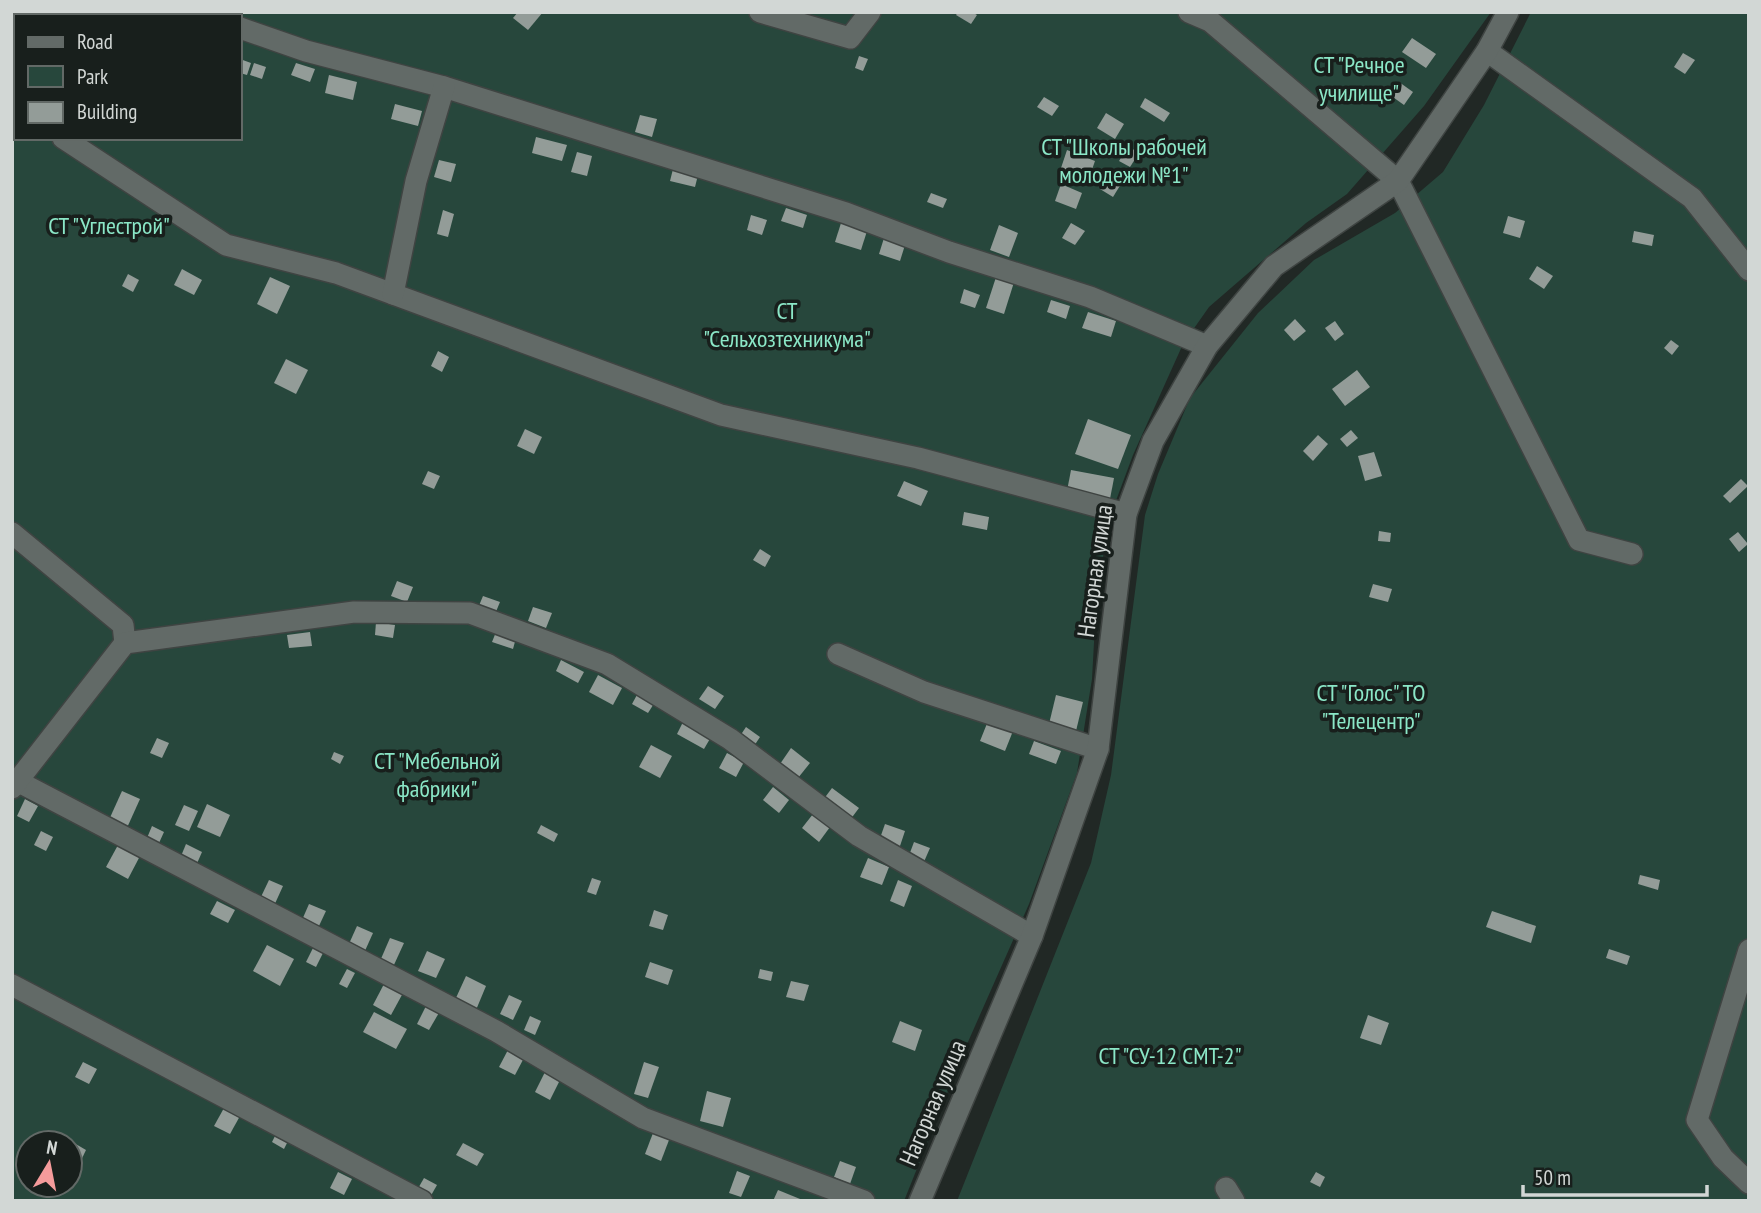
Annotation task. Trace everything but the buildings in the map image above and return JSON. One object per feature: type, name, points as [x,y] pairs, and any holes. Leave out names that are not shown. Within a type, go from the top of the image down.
[{"type":"street","points":[[760,12],[850,38],[870,12]]},
{"type":"street","points":[[1189,12],[1210,21],[1398,181],[1579,540],[1632,554]]},
{"type":"street","name":"Нагорная улица","points":[[920,1201],[1032,936],[1098,749],[1126,514],[1153,441],[1207,346],[1274,266],[1398,181],[1487,51],[1507,12]]},
{"type":"street","points":[[242,29],[306,51],[444,87],[846,213],[949,252],[1090,297],[1207,346]]},
{"type":"street","points":[[1487,51],[1692,198],[1749,270]]},
{"type":"street","points":[[393,294],[416,181],[444,87]]},
{"type":"street","points":[[67,140],[226,245],[336,273],[721,415],[918,458],[1126,514]]},
{"type":"street","points":[[12,533],[123,625],[125,643],[15,785],[496,1031],[643,1118],[863,1201]]},
{"type":"street","points":[[125,643],[354,612],[470,613],[607,664],[730,739],[859,836],[1032,936]]},
{"type":"street","points":[[838,654],[924,692],[1098,749]]},
{"type":"street","points":[[1740,1201],[1749,1185],[1723,1158],[1697,1120],[1749,950]]},
{"type":"street","points":[[12,985],[422,1201]]},
{"type":"green space","name":"СТ \"Мебельной фабрики\"","points":[[12,12],[1491,12],[1424,106],[1347,194],[1306,223],[1209,307],[1183,344],[1133,455],[1108,522],[1096,606],[1092,679],[1077,773],[1029,904],[964,1051],[904,1201],[12,1201]]},
{"type":"green space","points":[[1531,12],[1749,12],[1749,1201],[957,1201],[1091,863],[1111,775],[1145,515],[1158,474],[1190,398],[1258,313],[1314,260],[1395,213],[1443,172],[1484,105]]},
{"type":"park label","name":"СТ \"Речное училище\"","points":[[1359,79]]},
{"type":"park label","name":"СТ \"Школы рабочей молодежи №1\"","points":[[1124,161]]},
{"type":"park label","name":"СТ \"Углестрой\"","points":[[109,226]]},
{"type":"park label","name":"СТ \"Сельхозтехникума\"","points":[[787,325]]},
{"type":"park label","name":"СТ \"Голос\" ТО \"Телецентр\"","points":[[1371,707]]},
{"type":"park label","name":"СТ \"СУ-12 СМТ-2\"","points":[[1170,1056]]}]
